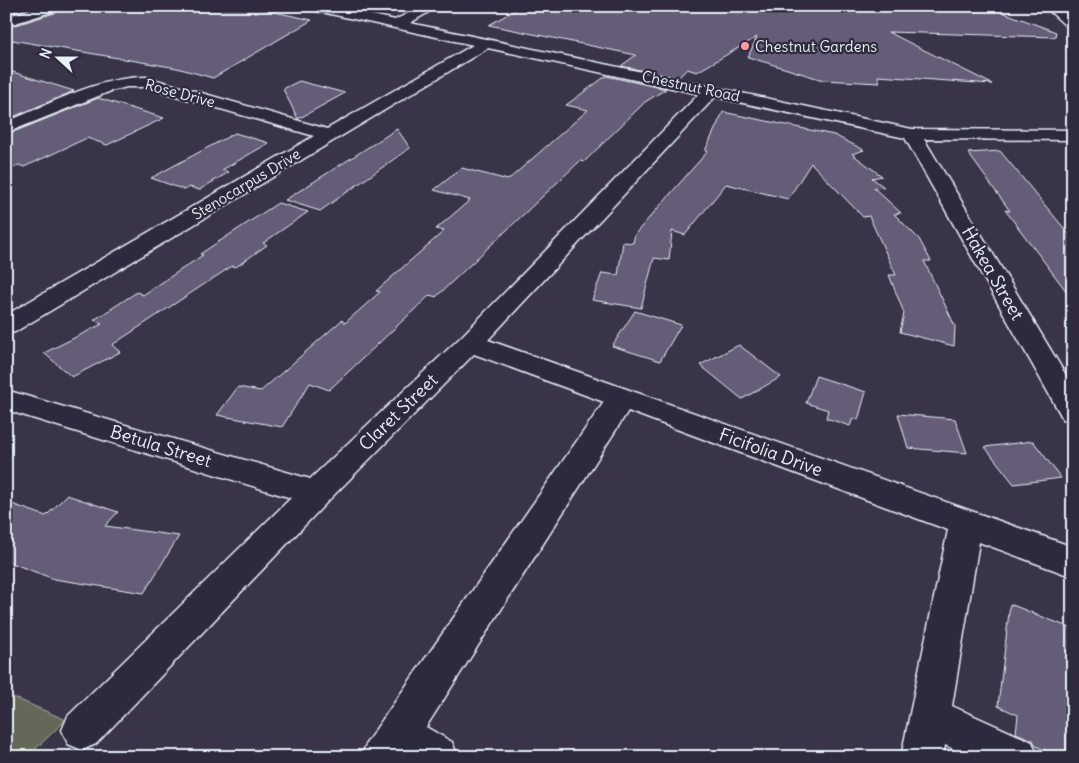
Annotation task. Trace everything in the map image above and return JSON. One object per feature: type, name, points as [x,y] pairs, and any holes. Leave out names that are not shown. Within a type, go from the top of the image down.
[{"type":"street","points":[[6,22],[55,6]]},
{"type":"street","name":"Chestnut Road","points":[[312,6],[912,134],[1073,136]]},
{"type":"street","points":[[397,24],[433,6]]},
{"type":"street","points":[[1050,6],[1073,25]]},
{"type":"street","name":"Stenocarpus Drive","points":[[6,326],[486,43]]},
{"type":"street","name":"Rose Drive","points":[[6,128],[106,87],[127,82],[146,82],[329,135]]},
{"type":"street","name":"Claret Street","points":[[82,730],[316,493],[470,343],[711,91]]},
{"type":"street","name":"Hakea Street","points":[[912,134],[1073,412]]},
{"type":"street","name":"Ficifolia Drive","points":[[470,343],[1073,562]]},
{"type":"street","points":[[437,757],[390,745],[622,398]]},
{"type":"street","name":"Betula Street","points":[[6,400],[316,493]]},
{"type":"street","points":[[922,757],[966,524]]},
{"type":"street","points":[[929,716],[1017,757]]},
{"type":"green space","points":[[6,694],[66,720],[27,757],[6,757]]},
{"type":"building","points":[[6,6],[34,6],[6,15]]},
{"type":"building","points":[[63,6],[246,6],[312,20],[213,78],[177,68],[6,39],[6,28],[61,11]]},
{"type":"building","points":[[522,6],[986,6],[1056,32],[1055,37],[888,32],[992,84],[878,76],[880,83],[823,80],[748,57],[757,37],[697,72],[687,69],[678,78],[621,66],[636,55],[489,25]]},
{"type":"building","points":[[6,70],[74,91],[6,120]]},
{"type":"building","points":[[606,76],[666,89],[645,102],[584,162],[580,161],[436,297],[430,295],[329,390],[310,383],[282,427],[217,415],[238,387],[261,391],[342,320],[345,323],[380,292],[376,291],[444,231],[436,229],[470,200],[434,190],[462,168],[508,180],[588,110],[566,105]]},
{"type":"building","points":[[299,81],[345,93],[298,119],[283,89]]},
{"type":"building","points":[[98,98],[164,118],[107,145],[87,138],[24,167],[19,165],[6,171],[6,135]]},
{"type":"building","points":[[723,112],[834,135],[864,150],[852,154],[882,176],[872,178],[884,187],[874,188],[901,213],[894,214],[919,239],[931,261],[924,261],[955,326],[954,346],[900,332],[904,313],[889,275],[896,275],[869,216],[863,217],[811,163],[788,199],[726,184],[685,235],[672,231],[669,260],[654,258],[641,308],[592,300],[602,273],[618,275],[623,242],[633,243],[635,234],[708,151],[705,151]]},
{"type":"building","points":[[397,129],[410,148],[320,211],[285,200]]},
{"type":"building","points":[[235,133],[269,143],[222,170],[229,172],[199,190],[190,187],[185,190],[151,178]]},
{"type":"building","points":[[1000,151],[1073,239],[1073,300],[1005,210],[1010,211],[968,153]]},
{"type":"building","points":[[278,203],[308,212],[263,243],[267,245],[236,267],[232,266],[112,345],[120,352],[72,377],[44,353],[102,324],[94,320],[137,292],[143,295],[203,255],[200,254]]},
{"type":"building","points":[[635,311],[681,325],[660,361],[612,346]]},
{"type":"building","points":[[739,345],[781,377],[742,399],[700,365]]},
{"type":"building","points":[[816,376],[866,392],[858,420],[853,418],[850,426],[826,418],[828,410],[806,403]]},
{"type":"building","points":[[898,414],[955,419],[967,453],[908,448]]},
{"type":"building","points":[[1033,441],[1061,478],[1014,484],[985,447]]},
{"type":"building","points":[[67,495],[118,512],[105,526],[179,536],[144,593],[54,579],[6,561],[6,502],[46,516]]},
{"type":"building","points":[[1010,604],[1073,629],[1066,757],[1059,757],[1036,746],[1033,740],[1016,733],[1018,715],[998,706]]},
{"type":"place","name":"Chestnut Gardens","points":[[745,46]]}]
